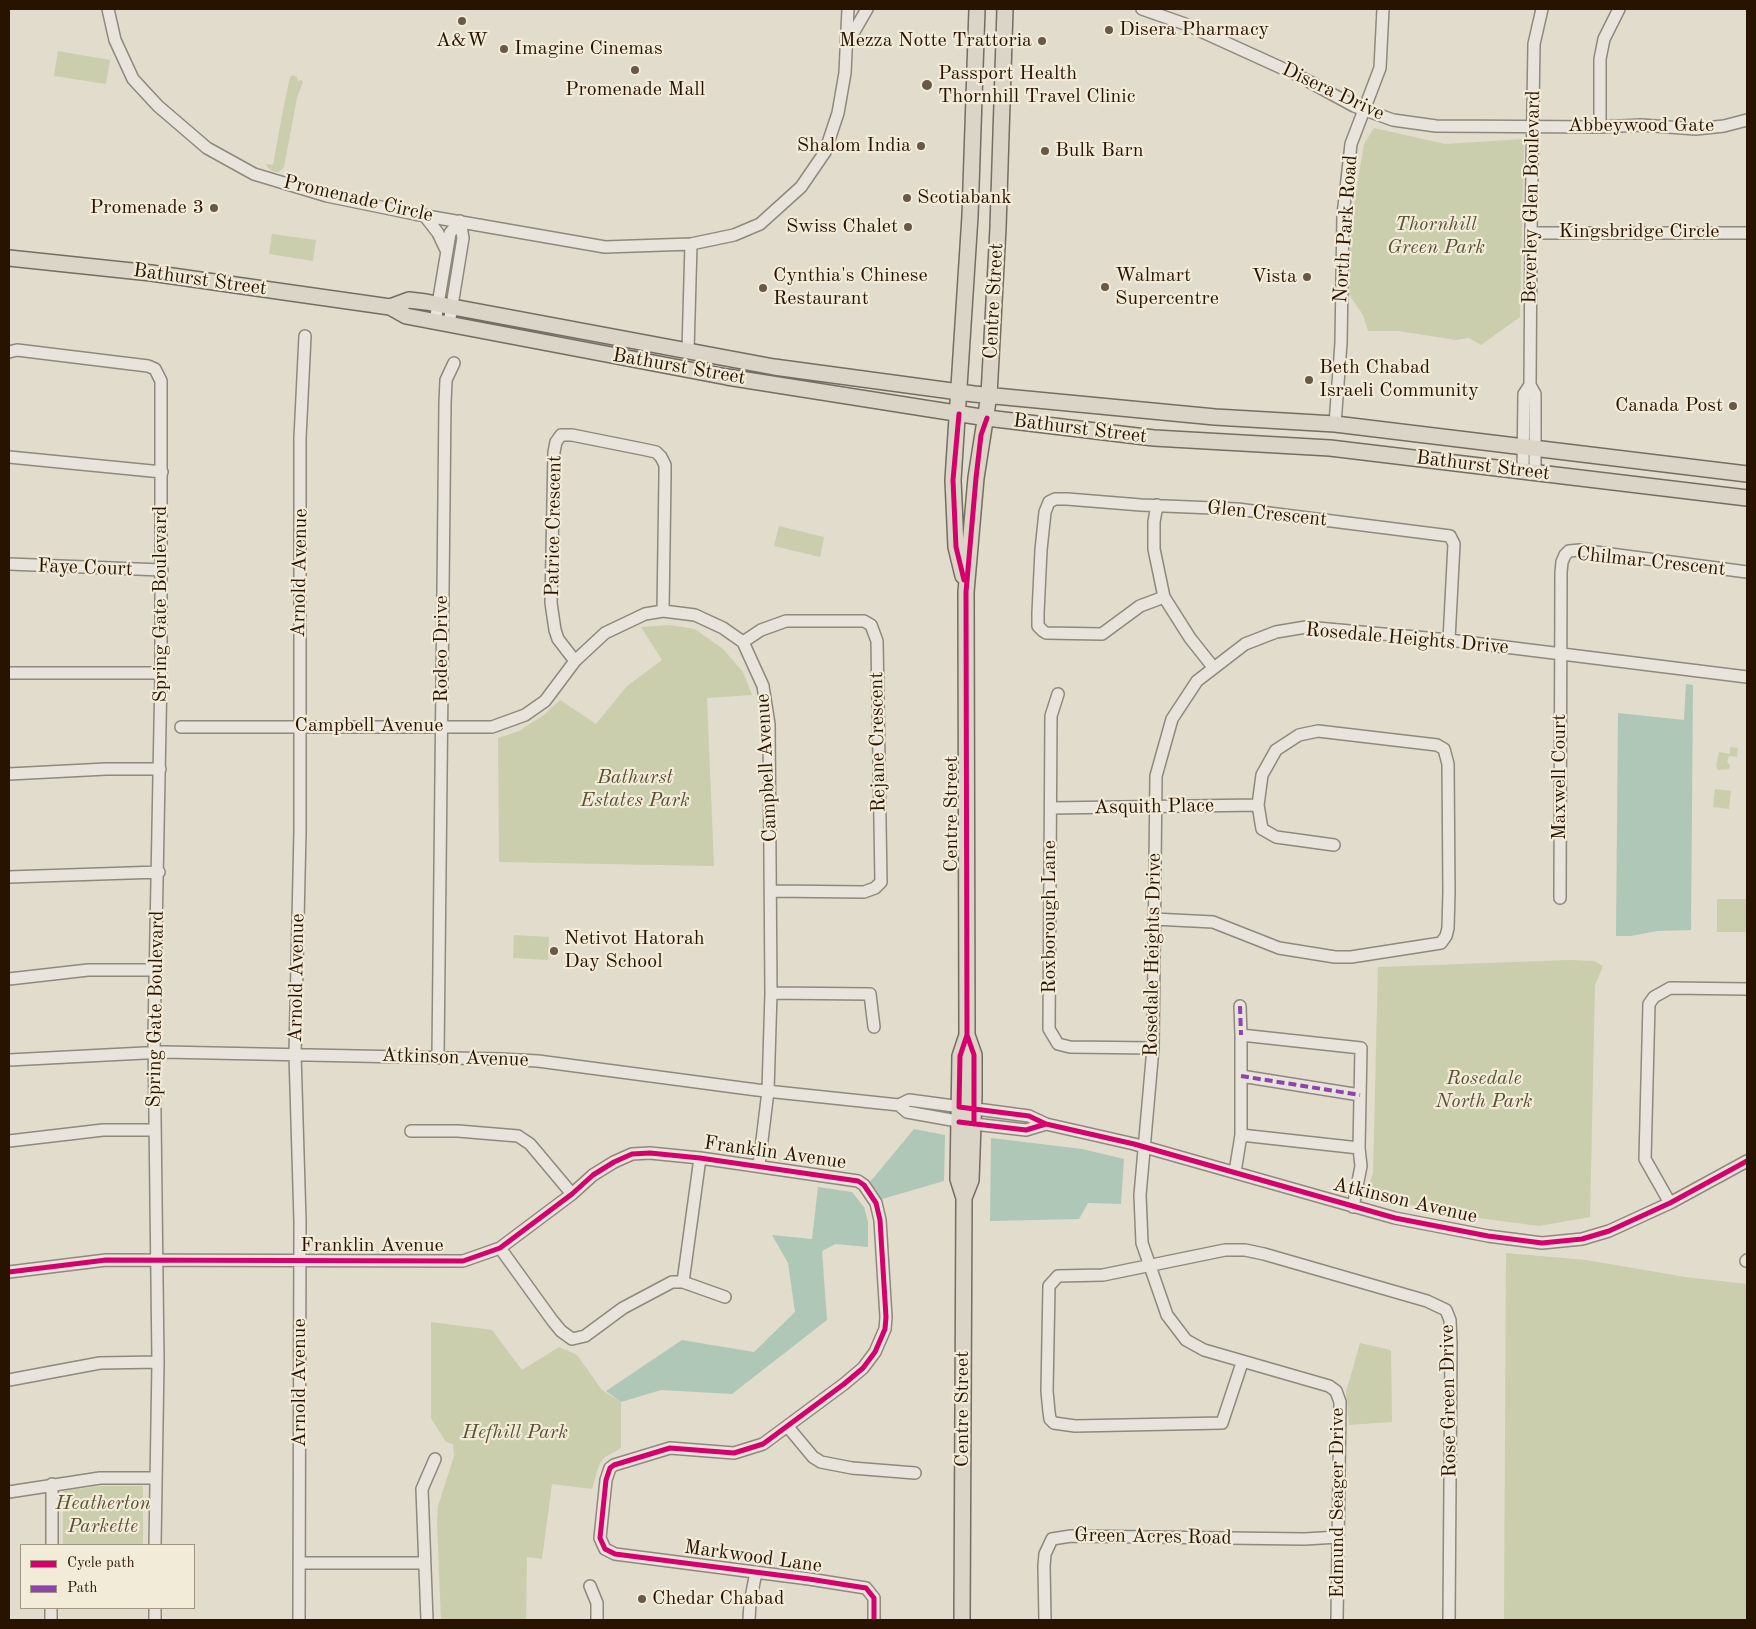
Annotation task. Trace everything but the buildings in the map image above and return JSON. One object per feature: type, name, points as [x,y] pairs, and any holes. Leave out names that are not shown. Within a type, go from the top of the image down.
[{"type":"main road","name":"Centre Street","points":[[966,592],[956,547],[954,480],[961,392],[977,9]]},
{"type":"main road","name":"Centre Street","points":[[962,1620],[964,1198],[971,1180],[966,1116],[974,1055],[967,1035],[966,592],[981,435],[987,418],[989,395],[998,228],[1005,9]]},
{"type":"main road","name":"Bathurst Street","points":[[9,258],[151,273],[390,307],[406,316],[727,377],[987,418],[1154,438],[1330,448],[1747,498]]},
{"type":"main road","name":"Bathurst Street","points":[[390,307],[409,300],[445,305],[774,367],[961,392],[1215,417],[1335,424],[1747,474]]},
{"type":"street","name":"Promenade Circle","points":[[108,9],[114,40],[133,79],[158,106],[207,148],[254,174],[327,196],[605,247],[691,244],[734,235],[760,224],[801,187],[825,152],[838,113],[847,44],[848,9]]},
{"type":"street","points":[[847,44],[867,9]]},
{"type":"street","name":"Disera Drive","points":[[1142,9],[1171,18],[1364,109],[1393,120],[1436,126],[1534,126]]},
{"type":"street","name":"North Park Road","points":[[1335,424],[1341,344],[1343,215],[1351,144],[1380,68],[1384,9]]},
{"type":"street","name":"Beverley Glen Boulevard","points":[[1529,471],[1535,394],[1530,386],[1534,44],[1542,9]]},
{"type":"street","points":[[1600,127],[1600,60],[1604,39],[1619,9]]},
{"type":"street","name":"Abbeywood Gate","points":[[1534,126],[1600,127],[1641,125],[1696,129],[1724,126],[1747,120]]},
{"type":"street","points":[[424,215],[438,233],[447,252]]},
{"type":"street","points":[[445,305],[447,252],[450,233],[460,221]]},
{"type":"street","points":[[442,323],[445,305],[464,238],[460,221]]},
{"type":"street","name":"Kingsbridge Circle","points":[[1532,233],[1747,233]]},
{"type":"street","points":[[688,351],[691,244]]},
{"type":"street","name":"Arnold Avenue","points":[[298,1620],[300,1261],[295,1054],[300,726],[300,438],[305,336]]},
{"type":"street","name":"Spring Gate Boulevard","points":[[9,352],[16,350],[148,366],[155,369],[161,381],[162,570],[159,872],[154,1052],[158,1362],[155,1544]]},
{"type":"street","name":"Rodeo Drive","points":[[438,1056],[445,403],[446,380],[454,363]]},
{"type":"street","name":"Patrice Crescent","points":[[576,661],[558,639],[554,630],[551,603],[554,452],[556,442],[561,435],[572,435],[642,448],[656,452],[661,457],[665,465],[663,611]]},
{"type":"street","points":[[9,457],[162,472]]},
{"type":"street","points":[[1164,597],[1140,606],[1102,634],[1046,633],[1038,626],[1041,550],[1045,512],[1048,502],[1055,499],[1067,499],[1156,506],[1154,549],[1164,597],[1190,638],[1213,667]]},
{"type":"street","name":"Glen Crescent","points":[[1156,506],[1237,509],[1450,536],[1454,544],[1449,640]]},
{"type":"street","name":"Chilmar Crescent","points":[[1560,655],[1562,562],[1569,551],[1747,572]]},
{"type":"street","name":"Faye Court","points":[[9,564],[162,570]]},
{"type":"street","name":"Campbell Avenue","points":[[181,727],[492,727],[525,715],[545,701],[576,661],[605,633],[645,614],[663,611],[695,614],[723,628],[742,642],[758,670],[767,707],[772,993],[768,1091],[759,1165]]},
{"type":"street","name":"Rejane Crescent","points":[[742,642],[761,630],[786,621],[864,621],[871,625],[877,642],[881,882],[875,888],[864,892],[771,891]]},
{"type":"street","name":"Rosedale Heights Drive","points":[[1145,1147],[1153,1048],[1156,776],[1172,719],[1197,681],[1213,667],[1245,644],[1276,632],[1306,627],[1449,640],[1747,677]]},
{"type":"street","name":"Maxwell Court","points":[[1560,655],[1560,898]]},
{"type":"street","points":[[9,673],[161,673]]},
{"type":"street","name":"Roxborough Lane","points":[[1058,694],[1051,716],[1049,1029],[1052,1037],[1058,1044],[1070,1047],[1153,1048]]},
{"type":"street","points":[[1154,919],[1213,922],[1278,948],[1335,958],[1441,943],[1446,936],[1448,928],[1449,892],[1448,764],[1444,749],[1437,744],[1318,732],[1300,735],[1276,750],[1262,775],[1258,805],[1262,829],[1267,834],[1334,845]]},
{"type":"street","points":[[9,774],[106,769],[160,769]]},
{"type":"street","name":"Asquith Place","points":[[1051,808],[1155,808],[1258,805]]},
{"type":"street","points":[[9,877],[159,872]]},
{"type":"street","points":[[9,979],[88,970],[155,970]]},
{"type":"street","points":[[1670,1204],[1645,1159],[1649,1004],[1654,997],[1670,988],[1747,989]]},
{"type":"street","points":[[772,993],[870,994],[874,1026]]},
{"type":"street","points":[[1235,1172],[1241,1135],[1240,1006]]},
{"type":"street","points":[[1241,1035],[1361,1048],[1359,1148],[1361,1166],[1354,1207]]},
{"type":"street","name":"Atkinson Avenue","points":[[9,1060],[154,1052],[438,1056],[538,1061],[768,1091],[899,1105],[909,1100],[1026,1130],[1046,1124],[1145,1147],[1395,1218],[1460,1231],[1542,1243],[1582,1239],[1609,1231],[1670,1204],[1747,1161]]},
{"type":"street","points":[[1241,1076],[1360,1095]]},
{"type":"street","points":[[9,1141],[103,1130],[154,1130]]},
{"type":"street","points":[[411,1132],[458,1131],[518,1136],[530,1144],[572,1194]]},
{"type":"street","points":[[1241,1135],[1359,1148]]},
{"type":"street","name":"Edmund Seager Drive","points":[[1145,1147],[1139,1222],[1142,1244],[1167,1315],[1186,1340],[1204,1350],[1242,1363],[1329,1386],[1336,1391],[1340,1402],[1337,1620]]},
{"type":"street","name":"Franklin Avenue","points":[[9,1272],[96,1260],[156,1262],[463,1262],[500,1248],[572,1194],[593,1175],[632,1154],[700,1158],[858,1180],[864,1185],[876,1203],[880,1220],[886,1317],[881,1341],[863,1368],[767,1442],[745,1451],[723,1453],[670,1448],[614,1465],[610,1468],[606,1480],[600,1531],[603,1547]]},
{"type":"street","points":[[683,1282],[700,1158]]},
{"type":"street","points":[[500,1248],[552,1320],[561,1331],[572,1339],[585,1336],[623,1308],[649,1292],[672,1282],[683,1282],[725,1297]]},
{"type":"street","name":"Rose Green Drive","points":[[1149,1266],[1225,1250],[1245,1250],[1427,1302],[1446,1310],[1450,1320],[1451,1343],[1449,1620]]},
{"type":"street","points":[[1149,1266],[1103,1275],[1064,1275],[1052,1280],[1049,1286],[1048,1297],[1047,1391],[1050,1419],[1062,1426],[1222,1423],[1242,1363]]},
{"type":"street","points":[[9,1380],[100,1363],[158,1362]]},
{"type":"street","points":[[788,1427],[813,1457],[821,1462],[852,1468],[915,1473]]},
{"type":"street","points":[[427,1620],[422,1489],[435,1459]]},
{"type":"street","points":[[9,1492],[100,1478],[156,1478]]},
{"type":"street","points":[[52,1484],[52,1544]]},
{"type":"street","name":"Green Acres Road","points":[[1045,1620],[1044,1566],[1052,1539],[1071,1536],[1338,1538]]},
{"type":"street","name":"Markwood Lane","points":[[603,1547],[615,1554],[866,1588],[872,1594],[876,1603],[874,1620]]},
{"type":"street","points":[[299,1563],[424,1563]]},
{"type":"street","points":[[749,1620],[756,1572]]},
{"type":"street","points":[[590,1586],[597,1603],[597,1620]]},
{"type":"green space","points":[[58,51],[110,60],[106,84],[54,76]]},
{"type":"green space","points":[[293,75],[297,77],[298,81],[301,80],[303,82],[297,98],[284,167],[279,172],[274,172],[266,164],[273,165],[290,77]]},
{"type":"green space","name":"Thornhill Green Park","points":[[1374,128],[1445,144],[1524,139],[1520,317],[1481,345],[1469,338],[1456,340],[1398,331],[1368,331],[1363,315],[1348,293],[1351,222],[1364,144]]},
{"type":"green space","points":[[272,234],[316,240],[313,261],[269,254]]},
{"type":"green space","points":[[779,526],[824,537],[820,557],[774,546]]},
{"type":"green space","name":"Bathurst Estates Park","points":[[670,625],[695,629],[723,649],[743,672],[752,695],[707,698],[714,866],[499,862],[498,738],[519,731],[545,714],[560,700],[596,724],[627,686],[662,660],[641,627]]},
{"type":"green space","points":[[1730,747],[1738,748],[1737,757],[1729,756],[1727,762],[1730,765],[1729,769],[1718,770],[1716,766],[1719,752],[1730,754]]},
{"type":"green space","points":[[1715,789],[1731,791],[1729,809],[1713,807]]},
{"type":"green space","points":[[1717,899],[1747,899],[1747,932],[1717,932]]},
{"type":"green space","points":[[514,935],[549,937],[548,960],[513,958]]},
{"type":"green space","name":"Rosedale North Park","points":[[1569,960],[1594,961],[1603,966],[1595,985],[1590,1217],[1539,1226],[1441,1213],[1366,1193],[1373,1173],[1378,967]]},
{"type":"green space","points":[[1506,1253],[1586,1260],[1685,1277],[1747,1284],[1747,1620],[1504,1620]]},
{"type":"green space","name":"Hefhill Park","points":[[431,1322],[492,1330],[522,1370],[559,1347],[577,1355],[602,1390],[621,1402],[621,1448],[605,1457],[599,1465],[592,1489],[552,1484],[542,1559],[527,1557],[526,1620],[441,1620],[438,1506],[454,1456],[453,1444],[446,1442],[431,1418]]},
{"type":"green space","points":[[1360,1343],[1391,1350],[1392,1422],[1349,1425],[1346,1392]]},
{"type":"green space","name":"Heatherton Parkette","points":[[101,1486],[143,1486],[143,1544],[63,1544],[63,1491]]},
{"type":"shaded area","points":[[1686,684],[1693,685],[1691,930],[1657,931],[1631,936],[1616,936],[1618,713],[1684,720]]},
{"type":"shaded area","points":[[914,1129],[945,1135],[944,1181],[882,1199],[870,1182]]},
{"type":"shaded area","points":[[991,1138],[1082,1149],[1124,1159],[1121,1204],[1088,1203],[1079,1219],[990,1221]]},
{"type":"shaded area","points":[[818,1187],[852,1192],[864,1207],[868,1222],[868,1247],[835,1244],[822,1251],[827,1320],[732,1394],[661,1390],[621,1402],[606,1391],[682,1340],[754,1352],[795,1312],[788,1263],[772,1235],[812,1239]]},
{"type":"marked path","points":[[1240,1006],[1241,1035]]},
{"type":"marked path","points":[[1241,1076],[1360,1095]]},
{"type":"cycle path","points":[[959,414],[953,480],[956,547],[964,580]]},
{"type":"cycle path","points":[[974,1124],[974,1055],[967,1035],[966,592],[981,435],[987,418]]},
{"type":"cycle path","points":[[967,1035],[960,1056],[959,1107],[1029,1116],[1046,1124],[1134,1144],[1395,1218],[1488,1236],[1542,1243],[1582,1239],[1609,1231],[1670,1203],[1747,1161]]},
{"type":"cycle path","points":[[959,1122],[1026,1130],[1046,1124]]},
{"type":"cycle path","points":[[9,1272],[106,1260],[463,1261],[500,1248],[572,1194],[593,1175],[632,1154],[650,1153],[700,1158],[858,1181],[864,1185],[876,1203],[880,1220],[886,1317],[885,1329],[875,1352],[863,1368],[844,1384],[763,1444],[734,1453],[670,1448],[614,1465],[610,1468],[606,1480],[600,1538],[605,1549],[615,1554],[866,1588],[874,1598],[874,1620]]},
{"type":"place","name":"A&W","points":[[462,21]]},
{"type":"place","name":"Disera Pharmacy","points":[[1109,30]]},
{"type":"place","name":"Mezza Notte Trattoria","points":[[1042,41]]},
{"type":"place","name":"Imagine Cinemas","points":[[504,49]]},
{"type":"place","name":"Promenade Mall","points":[[635,70]]},
{"type":"place","name":"Passport Health Thornhill Travel Clinic","points":[[927,85]]},
{"type":"place","name":"Shalom India","points":[[921,146]]},
{"type":"place","name":"Bulk Barn","points":[[1045,151]]},
{"type":"place","name":"Scotiabank","points":[[907,198]]},
{"type":"place","name":"Promenade 3","points":[[214,208]]},
{"type":"place","name":"Swiss Chalet","points":[[908,227]]},
{"type":"place","name":"Vista","points":[[1307,277]]},
{"type":"place","name":"Walmart Supercentre","points":[[1105,287]]},
{"type":"place","name":"Cynthia's Chinese Restaurant","points":[[763,288]]},
{"type":"place","name":"Beth Chabad Israeli Community","points":[[1309,380]]},
{"type":"place","name":"Canada Post","points":[[1733,406]]},
{"type":"place","name":"Netivot Hatorah Day School","points":[[554,951]]},
{"type":"place","name":"Chedar Chabad","points":[[642,1599]]}]
